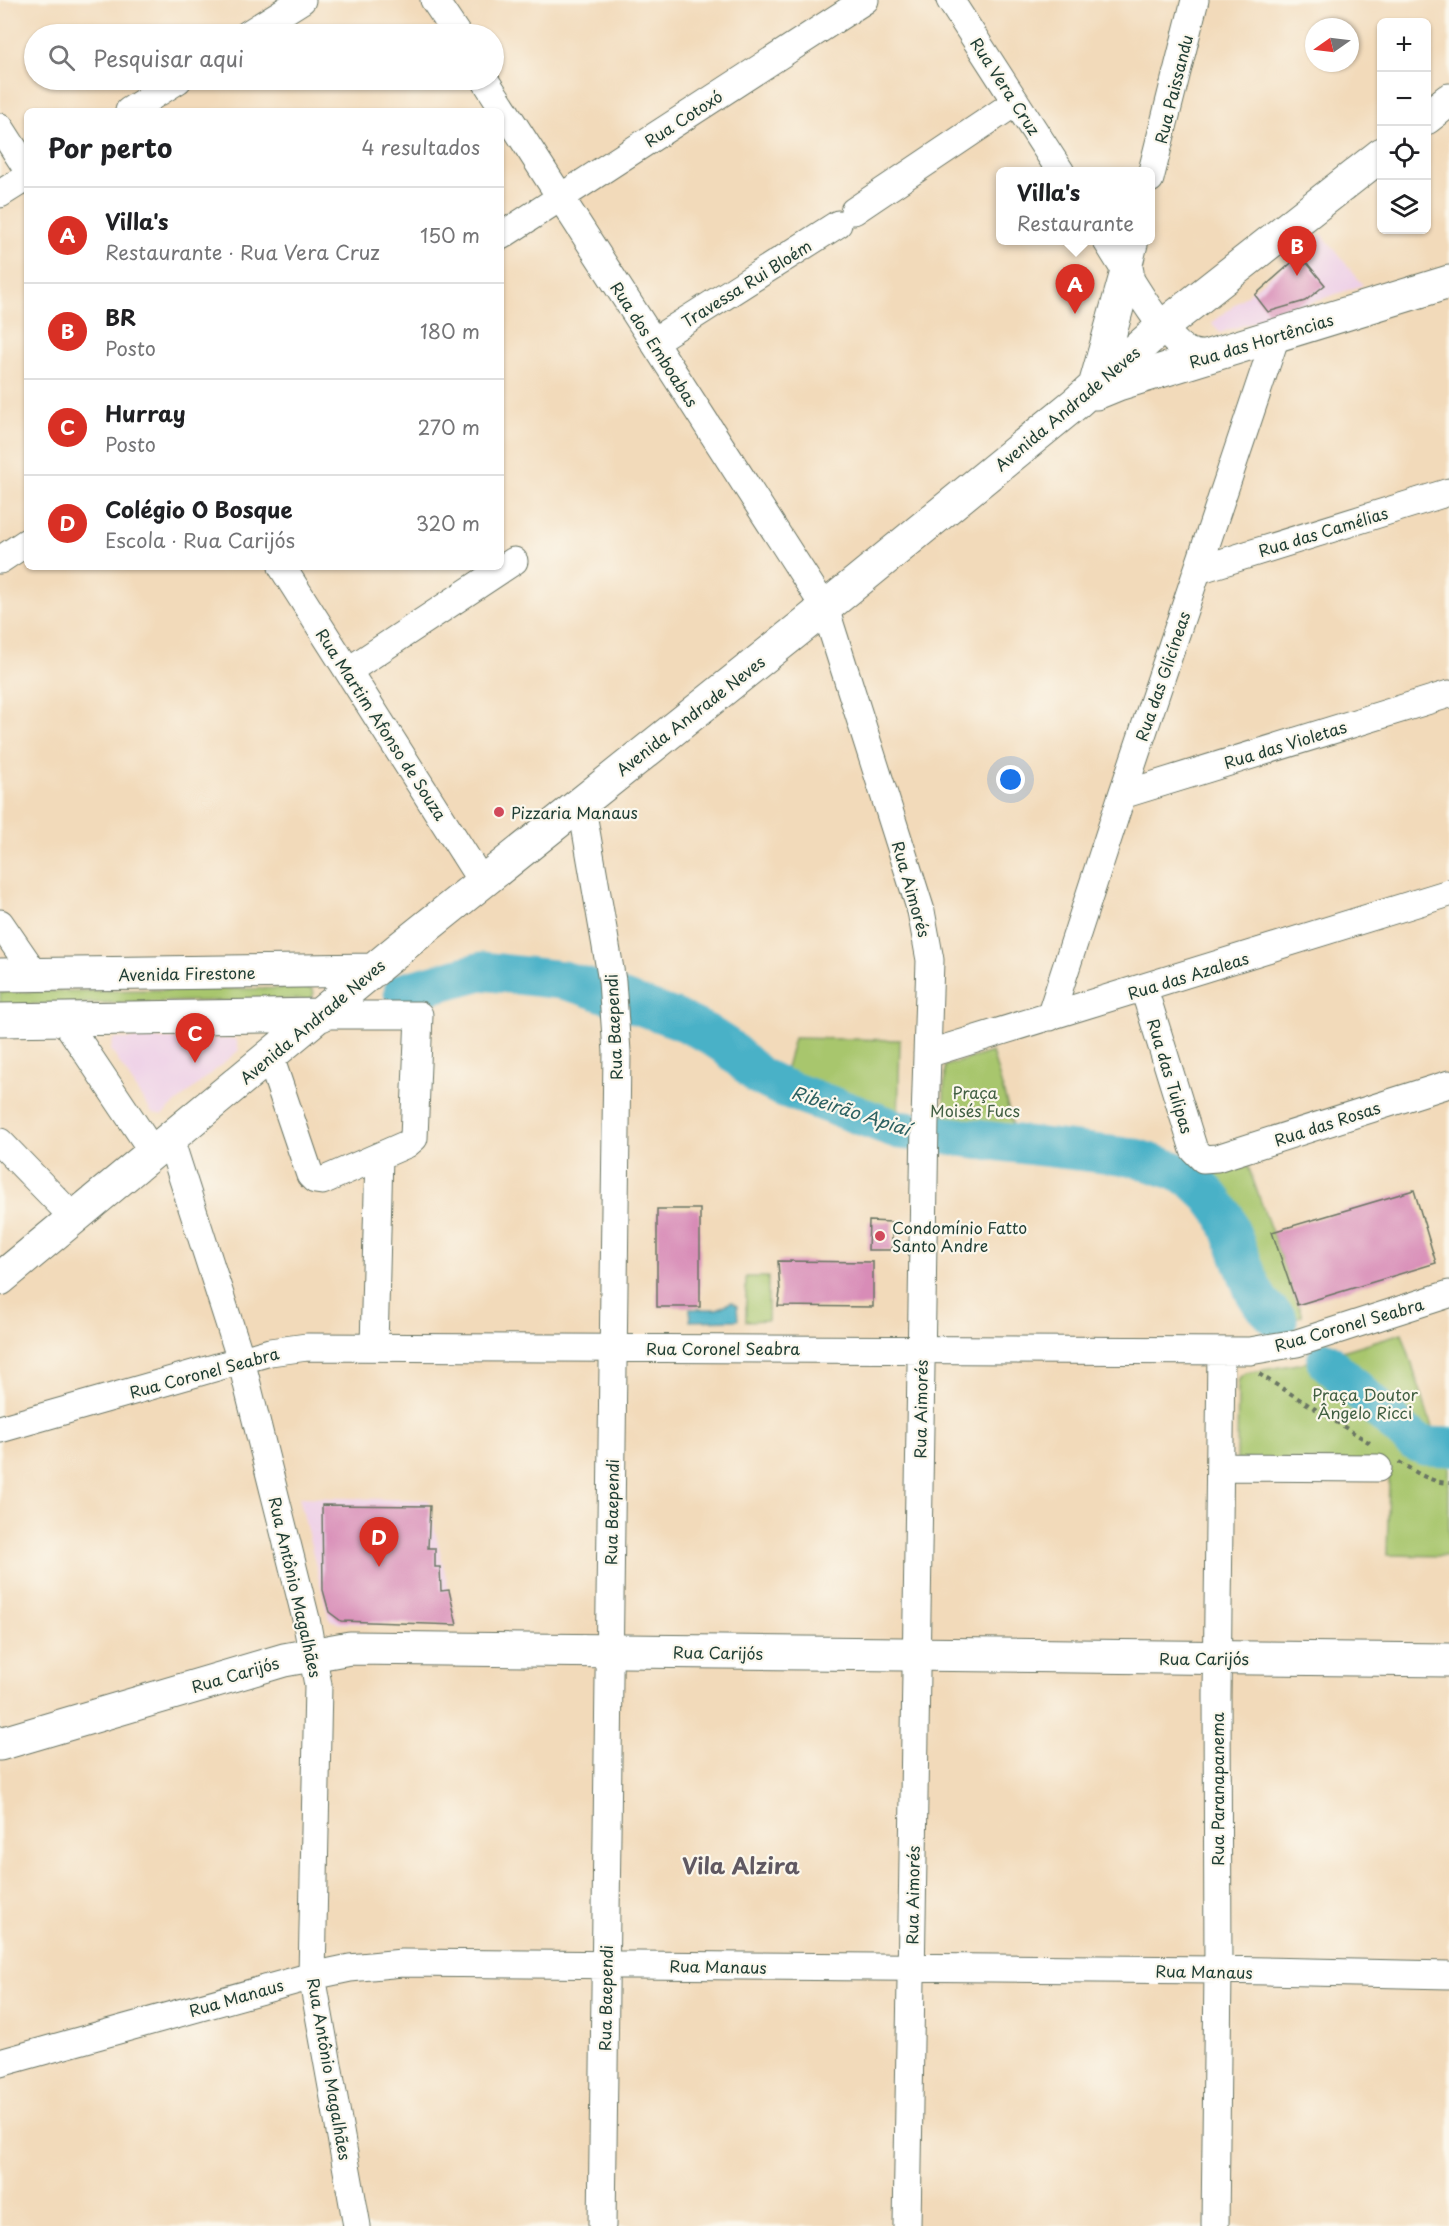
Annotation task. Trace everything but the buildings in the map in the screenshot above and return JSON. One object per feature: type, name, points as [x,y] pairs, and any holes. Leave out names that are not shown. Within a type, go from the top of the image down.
[{"type":"main road","points":[[1431,114],[1449,100]]},
{"type":"main road","name":"Avenida Andrade Neves","points":[[0,1279],[482,882],[825,608],[1085,394],[1162,327],[1377,158]]},
{"type":"main road","points":[[1085,394],[1127,272]]},
{"type":"main road","name":"Rua das Hortências","points":[[1085,394],[1449,282]]},
{"type":"main road","name":"Avenida Firestone","points":[[0,975],[375,970]]},
{"type":"main road","points":[[0,1020],[321,1016]]},
{"type":"main road","name":"Rua Carijós","points":[[0,1743],[312,1653],[350,1648],[1449,1660]]},
{"type":"street","points":[[264,24],[302,0]]},
{"type":"street","points":[[434,0],[450,24]]},
{"type":"street","name":"Rua Cotoxó","points":[[504,234],[865,0]]},
{"type":"street","name":"Rua Vera Cruz","points":[[950,0],[1058,167]]},
{"type":"street","name":"Rua Paissandu","points":[[1153,167],[1195,0]]},
{"type":"street","points":[[134,108],[162,90]]},
{"type":"street","name":"Rua dos Emboabas","points":[[491,90],[503,108]]},
{"type":"street","name":"Travessa Rui Bloém","points":[[654,341],[846,217],[1016,102]]},
{"type":"street","name":"Rua dos Emboabas","points":[[504,109],[825,608]]},
{"type":"street","points":[[0,127],[24,165]]},
{"type":"street","points":[[0,194],[24,179]]},
{"type":"street","points":[[1109,245],[1162,327],[1184,349],[1194,354],[1214,355]]},
{"type":"street","points":[[1127,272],[1133,245]]},
{"type":"street","name":"Rua das Glicíneas","points":[[1050,1017],[1276,336]]},
{"type":"street","name":"Rua das Camélias","points":[[1198,570],[1449,492]]},
{"type":"street","points":[[0,560],[24,544]]},
{"type":"street","points":[[504,568],[514,561]]},
{"type":"street","name":"Rua Martim Afonso de Souza","points":[[284,570],[482,882]]},
{"type":"street","points":[[348,671],[500,570]]},
{"type":"street","name":"Rua Aimorés","points":[[825,608],[921,911],[930,960],[921,1350],[907,2226]]},
{"type":"street","name":"Rua das Violetas","points":[[1122,795],[1449,694]]},
{"type":"street","name":"Rua Baependi","points":[[581,802],[612,981],[617,1052],[602,2226]]},
{"type":"street","name":"Rua das Azaleas","points":[[927,1054],[1144,989],[1449,893]]},
{"type":"street","points":[[0,923],[35,975]]},
{"type":"street","name":"Rua das Tulipas","points":[[1144,989],[1194,1150],[1203,1159]]},
{"type":"street","points":[[270,1057],[310,1175],[315,1180],[322,1181],[407,1144],[414,1138],[419,1015],[321,1016]]},
{"type":"street","name":"Rua Antônio Magalhães","points":[[64,1019],[161,1146],[241,1360],[306,1619],[318,1685],[312,1976],[357,2226]]},
{"type":"street","name":"Rua das Rosas","points":[[1203,1159],[1216,1158],[1449,1084]]},
{"type":"street","points":[[0,1142],[74,1218]]},
{"type":"street","points":[[375,1346],[380,1156]]},
{"type":"street","name":"Rua Coronel Seabra","points":[[0,1430],[270,1352],[307,1347],[1250,1351],[1297,1343],[1449,1294]]},
{"type":"street","name":"Rua Paranapanema","points":[[1215,2226],[1221,1352]]},
{"type":"street","points":[[1220,1467],[1384,1458]]},
{"type":"street","name":"Rua Manaus","points":[[0,2061],[312,1976],[350,1968],[402,1963],[1218,1970],[1449,1975]]},
{"type":"path","points":[[1250,1351],[1252,1369],[1384,1458],[1425,1478],[1438,1483],[1449,1483]]},
{"type":"shaded area","points":[[1322,234],[1363,285],[1220,333],[1212,323]]},
{"type":"shaded area","points":[[113,1039],[236,1039],[239,1050],[162,1115],[152,1113],[111,1050]]},
{"type":"shaded area","points":[[299,1497],[428,1500],[457,1625],[339,1623],[331,1620]]},
{"type":"green space","points":[[308,988],[314,993],[311,999],[0,1005],[0,992]]},
{"type":"green space","points":[[794,1038],[900,1040],[898,1122],[782,1082]]},
{"type":"green space","name":"Praça Moisés Fucs","points":[[992,1052],[1017,1139],[943,1132],[945,1066]]},
{"type":"green space","points":[[1176,1155],[1194,1167],[1210,1172],[1227,1172],[1248,1166],[1302,1316],[1265,1324],[1230,1216]]},
{"type":"green space","points":[[746,1277],[768,1277],[768,1320],[746,1321]]},
{"type":"green space","name":"Praça Doutor Ângelo Ricci","points":[[1402,1333],[1437,1443],[1413,1445],[1422,1456],[1449,1455],[1449,1556],[1387,1555],[1389,1479],[1383,1461],[1237,1460],[1240,1377],[1246,1373],[1303,1363]]},
{"type":"water","points":[[731,1302],[737,1306],[738,1320],[690,1321],[690,1309],[717,1309]]},
{"type":"waterway","name":"Ribeirão Apiaí","points":[[403,992],[482,971],[562,980],[677,1019],[726,1046],[759,1076],[781,1087],[899,1130],[1136,1158],[1173,1170],[1192,1179],[1210,1196],[1225,1216],[1253,1290],[1261,1303],[1278,1320]]},
{"type":"waterway","name":"Ribeirão Apiaí","points":[[1326,1361],[1412,1440],[1425,1446],[1449,1447]]},
{"type":"place","name":"BR","points":[[1297,276]]},
{"type":"place","name":"Villa's","points":[[1075,314]]},
{"type":"place","name":"Pizzaria Manaus","points":[[499,812]]},
{"type":"place","name":"Hurray","points":[[195,1063]]},
{"type":"place","name":"Condomínio Fatto Santo Andre","points":[[880,1236]]},
{"type":"place","name":"Colégio O Bosque","points":[[379,1567]]},
{"type":"district","name":"Vila Alzira","points":[[741,1864]]}]
